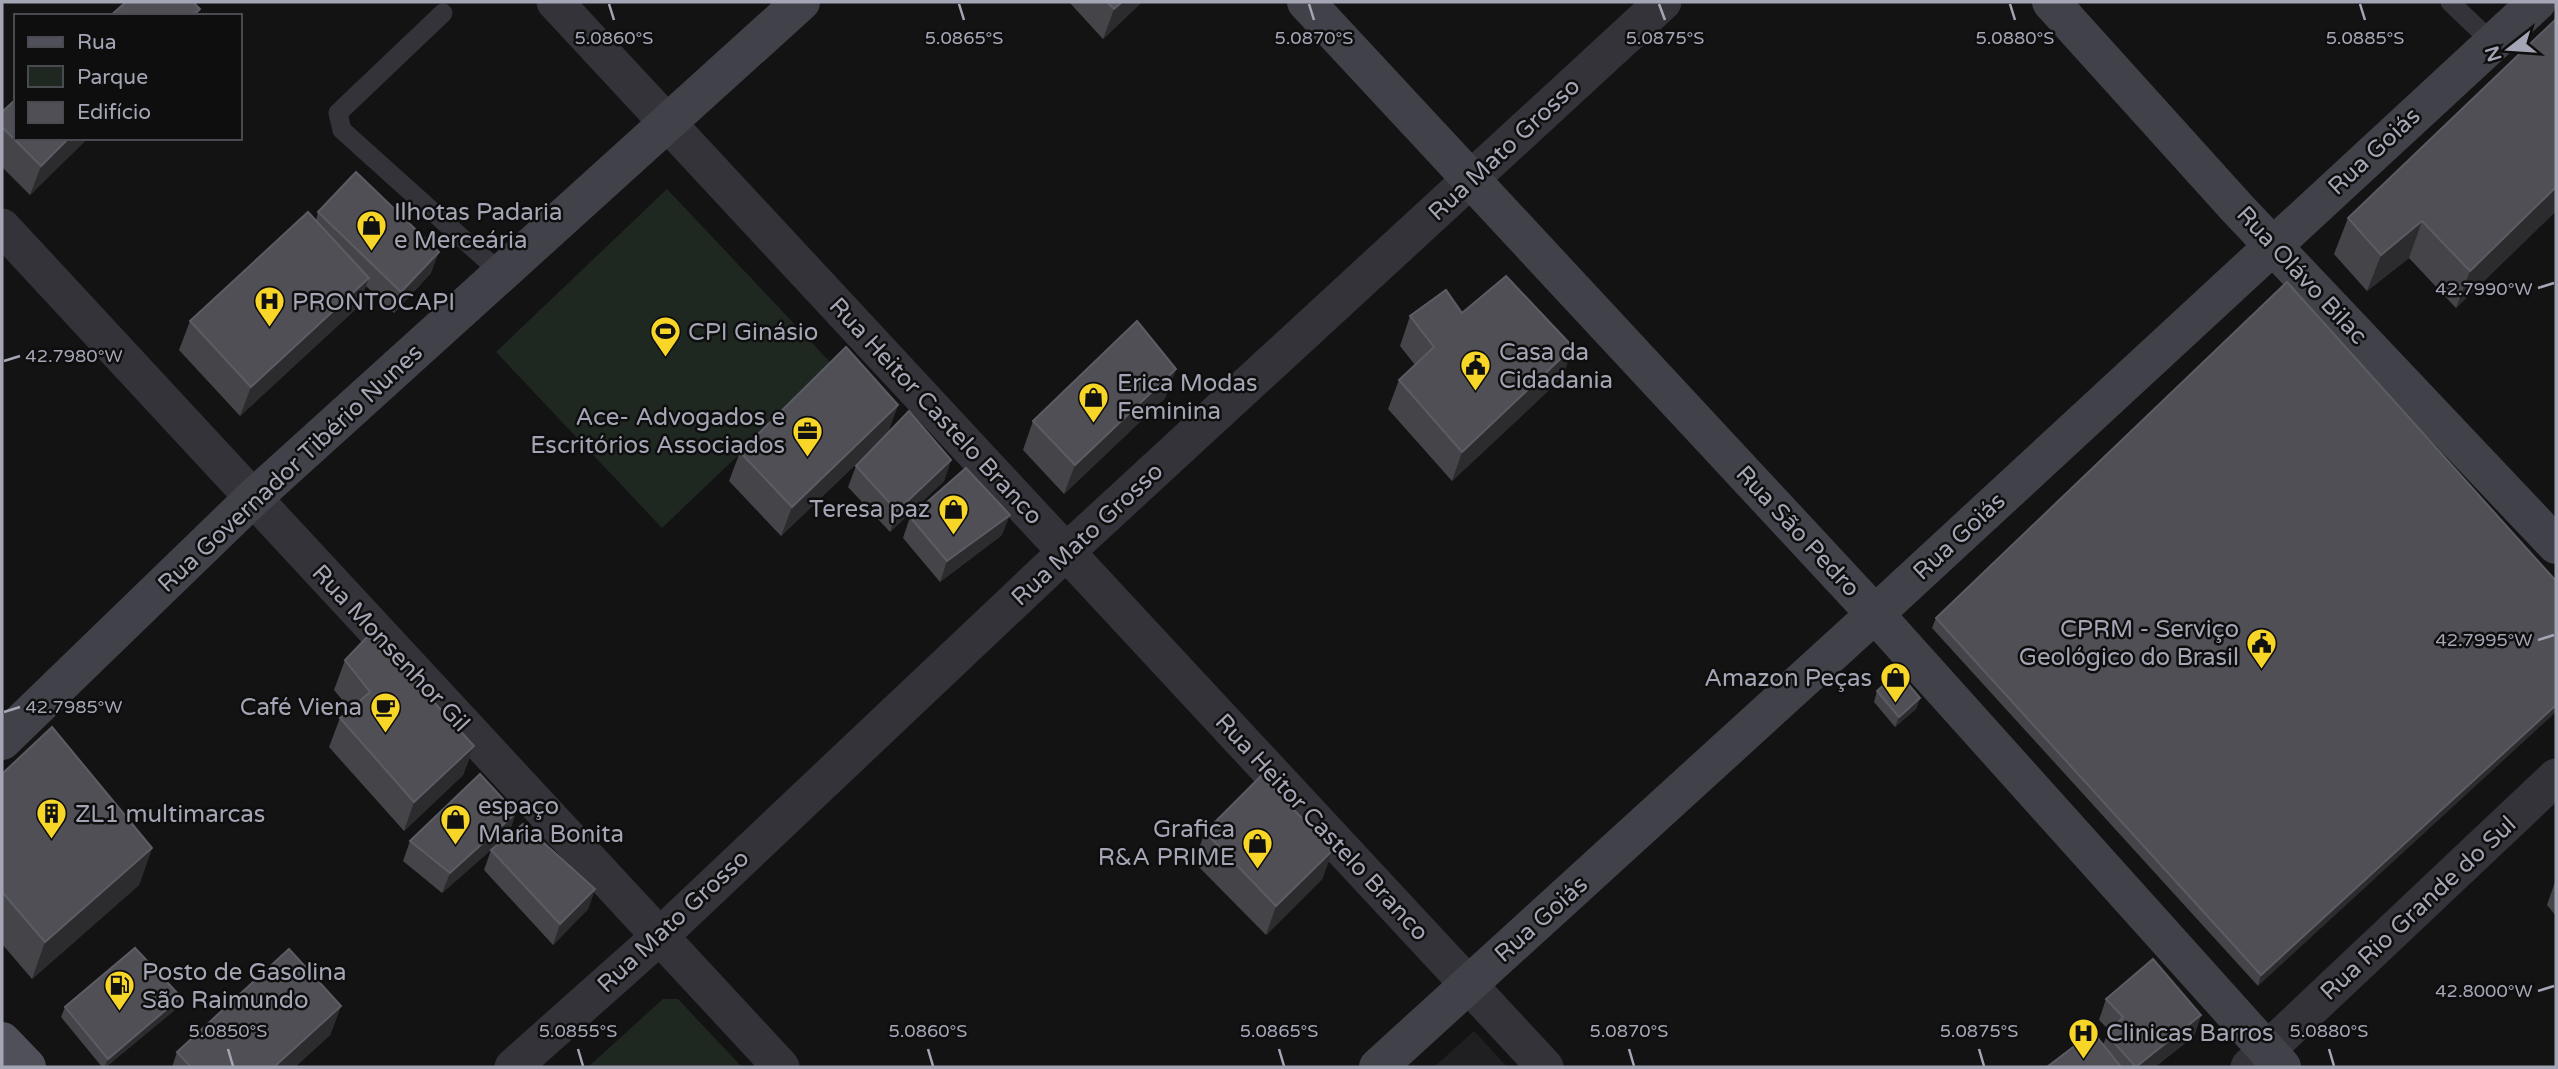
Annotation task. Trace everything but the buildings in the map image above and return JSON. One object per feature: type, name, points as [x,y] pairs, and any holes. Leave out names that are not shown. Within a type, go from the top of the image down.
[{"type":"main road","points":[[2,1041],[27,1067]]},
{"type":"street","name":"Rua Heitor Castelo Branco","points":[[555,2],[1545,1067]]},
{"type":"street","name":"Rua Governador Tibério Nunes","points":[[2,741],[252,499],[801,2]]},
{"type":"street","name":"Rua São Pedro","points":[[1307,2],[1875,614],[2266,1062]]},
{"type":"street","name":"Rua Mato Grosso","points":[[513,1067],[659,937],[1066,552],[1662,2]]},
{"type":"street","name":"Rua Olávo Bilac","points":[[2051,2],[2556,545]]},
{"type":"street","name":"Rua Goiás","points":[[1378,1067],[1875,614],[2537,2]]},
{"type":"street","name":"Rua Monsenhor Gil","points":[[2,227],[781,1067]]},
{"type":"street","name":"Rua Rio Grande do Sul","points":[[2266,1062],[2556,777]]},
{"type":"lane","points":[[2450,2],[2492,43]]},
{"type":"lane","points":[[443,13],[338,113],[339,122],[342,130],[502,274]]},
{"type":"shaded area","points":[[1474,1031],[1507,1067],[1434,1067]]},
{"type":"green space","name":"CPI Ginásio","points":[[667,189],[833,365],[662,528],[496,352]]},
{"type":"green space","points":[[663,999],[678,999],[742,1067],[588,1067]]},
{"type":"place","name":"Ilhotas Padaria e Merceária","points":[[371,253]]},
{"type":"place","name":"PRONTOCAPI","points":[[269,329]]},
{"type":"place","name":"CPI Ginásio","points":[[665,359]]},
{"type":"place","name":"Casa da Cidadania","points":[[1476,393]]},
{"type":"place","name":"Erica Modas Feminina","points":[[1094,424]]},
{"type":"place","name":"Ace- Advogados e Escritórios Associados","points":[[808,458]]},
{"type":"place","name":"Teresa paz","points":[[953,536]]},
{"type":"place","name":"CPRM - Serviço Geológico do Brasil","points":[[2262,670]]},
{"type":"place","name":"Amazon Peças","points":[[1895,705]]},
{"type":"place","name":"Café Viena","points":[[385,734]]},
{"type":"place","name":"ZL1 multimarcas","points":[[52,841]]},
{"type":"place","name":"espaço Maria Bonita","points":[[455,847]]},
{"type":"place","name":"Grafica R&A PRIME","points":[[1258,870]]},
{"type":"place","name":"Posto de Gasolina São Raimundo","points":[[119,1013]]},
{"type":"place","name":"Clinicas Barros","points":[[2083,1060]]}]
